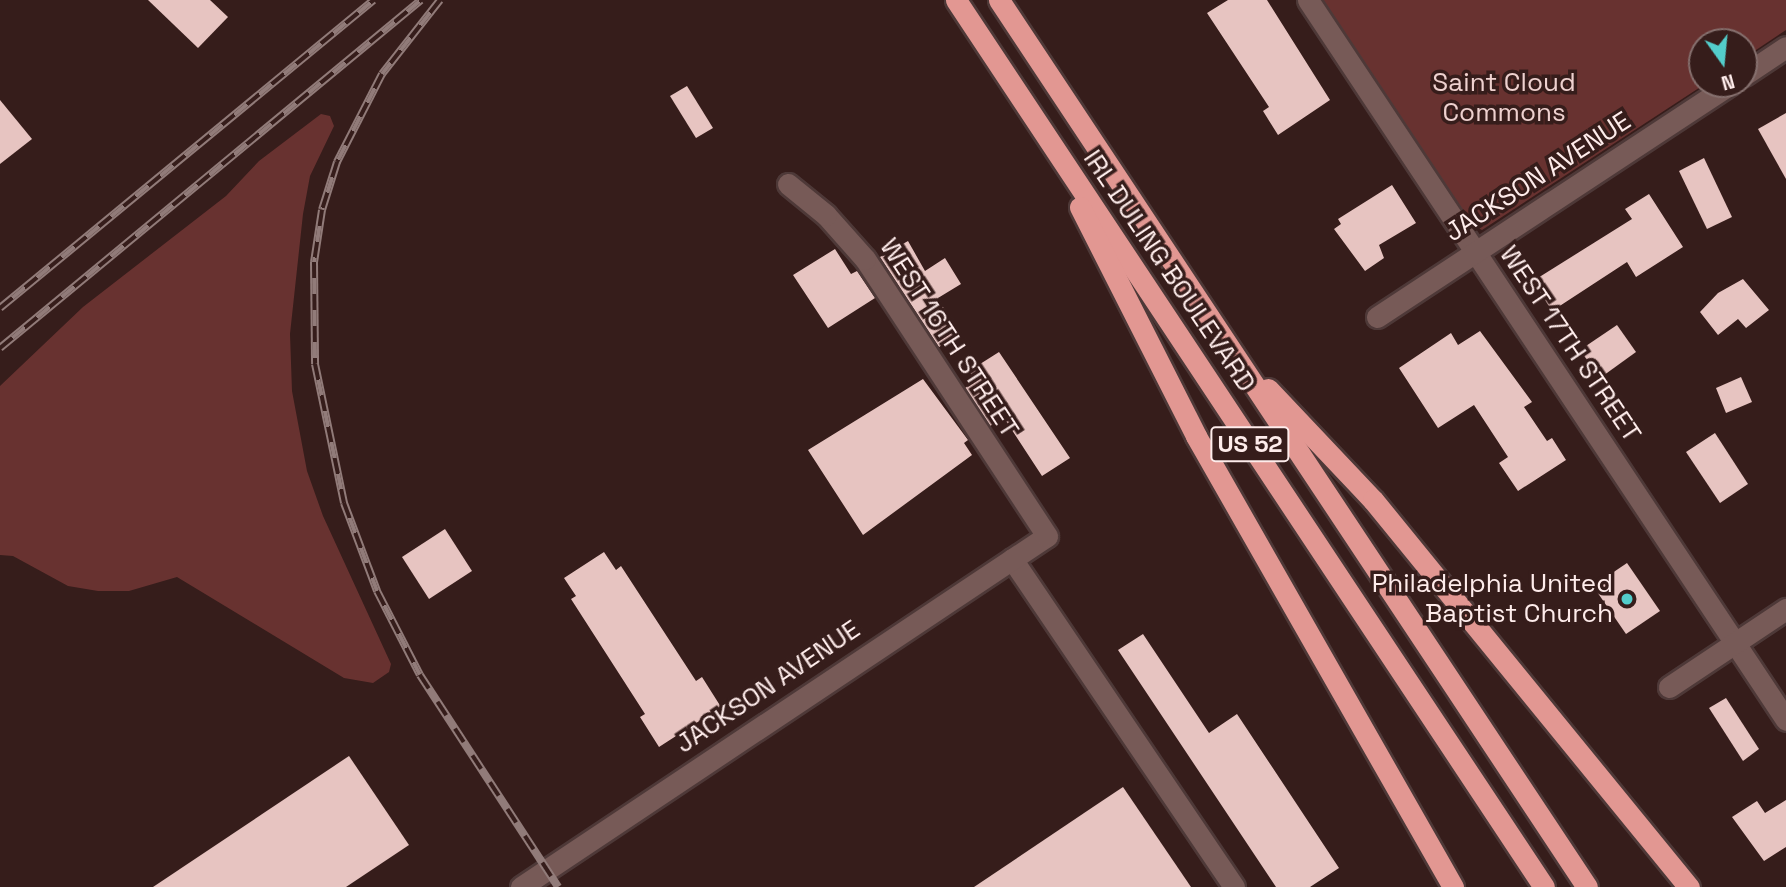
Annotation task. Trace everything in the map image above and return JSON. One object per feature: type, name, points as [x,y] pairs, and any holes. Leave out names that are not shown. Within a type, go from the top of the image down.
[{"type":"highway","name":"IRL DULING BOULEVARD","points":[[956,0],[1544,887]]},
{"type":"highway","name":"IRL DULING BOULEVARD","points":[[999,0],[1587,887]]},
{"type":"highway","points":[[1042,130],[1196,436],[1453,887]]},
{"type":"highway","points":[[1232,351],[1373,500],[1689,887]]},
{"type":"street","name":"WEST 17TH STREET","points":[[1308,0],[1786,720]]},
{"type":"street","points":[[1758,66],[1786,47]]},
{"type":"street","name":"JACKSON AVENUE","points":[[1377,317],[1709,98]]},
{"type":"street","name":"WEST 16TH STREET","points":[[788,184],[826,215],[865,259],[1047,536]]},
{"type":"street","name":"JACKSON AVENUE","points":[[522,887],[1047,536]]},
{"type":"street","points":[[1012,559],[1234,887]]},
{"type":"street","points":[[1669,687],[1786,609]]},
{"type":"green space","name":"Saint Cloud Commons","points":[[1321,0],[1786,0],[1786,30],[1758,49],[1758,28],[1688,28],[1688,95],[1482,230],[1465,221]]},
{"type":"green space","points":[[321,114],[330,116],[334,126],[310,176],[303,214],[290,334],[292,391],[307,471],[323,516],[391,664],[389,672],[373,683],[344,678],[177,577],[129,591],[98,591],[68,586],[13,556],[0,555],[0,386],[83,307],[226,196],[259,161]]},
{"type":"building","points":[[148,0],[210,0],[228,17],[198,48]]},
{"type":"building","points":[[1228,0],[1267,0],[1330,100],[1278,135],[1263,111],[1269,107],[1207,13]]},
{"type":"building","points":[[687,86],[713,128],[696,138],[670,96]]},
{"type":"building","points":[[0,100],[32,139],[0,164]]},
{"type":"building","points":[[1786,113],[1786,179],[1758,129]]},
{"type":"building","points":[[1704,158],[1732,217],[1707,229],[1679,171]]},
{"type":"building","points":[[1392,185],[1416,223],[1379,245],[1384,258],[1365,271],[1334,229],[1341,224],[1338,219]]},
{"type":"building","points":[[1649,194],[1683,247],[1636,277],[1627,262],[1552,311],[1533,281],[1632,219],[1625,209]]},
{"type":"building","points":[[908,241],[925,271],[945,258],[961,284],[938,298],[959,335],[939,347],[880,257]]},
{"type":"building","points":[[835,249],[851,274],[857,271],[875,298],[828,328],[793,275]]},
{"type":"building","points":[[1743,279],[1769,310],[1746,328],[1738,319],[1718,335],[1700,312],[1718,293]]},
{"type":"building","points":[[1617,325],[1636,352],[1600,378],[1580,350]]},
{"type":"building","points":[[1480,331],[1532,402],[1524,407],[1547,441],[1552,438],[1566,460],[1518,491],[1499,463],[1508,457],[1474,405],[1438,428],[1399,368],[1451,333],[1458,345]]},
{"type":"building","points":[[999,352],[1070,458],[1042,476],[1004,418],[990,426],[965,388],[975,381],[969,371]]},
{"type":"building","points":[[1741,377],[1752,402],[1726,413],[1716,388]]},
{"type":"building","points":[[923,379],[968,440],[964,443],[972,455],[863,535],[808,450]]},
{"type":"building","points":[[1715,433],[1748,484],[1720,503],[1686,452]]},
{"type":"building","points":[[445,529],[472,571],[429,599],[402,557]]},
{"type":"building","points":[[604,552],[616,570],[621,566],[696,681],[702,677],[721,707],[659,747],[640,717],[645,714],[571,599],[576,596],[564,578]]},
{"type":"building","name":"Philadelphia United Baptist Church","points":[[1627,563],[1660,611],[1626,634],[1593,586]]},
{"type":"building","points":[[1143,634],[1209,733],[1237,714],[1339,868],[1310,887],[1276,887],[1118,650]]},
{"type":"building","points":[[1726,698],[1759,749],[1743,761],[1709,708]]},
{"type":"building","points":[[349,756],[409,845],[346,887],[153,887]]},
{"type":"building","points":[[1123,787],[1191,887],[974,887],[1096,805]]},
{"type":"building","points":[[1786,800],[1786,847],[1764,861],[1732,817],[1757,801],[1765,813]]},
{"type":"railway","points":[[0,308],[374,0]]},
{"type":"railway","points":[[0,348],[421,0]]},
{"type":"railway","points":[[440,0],[382,74],[337,162],[322,210],[314,262],[315,364],[344,503],[377,591],[420,675],[558,887]]},
{"type":"place","name":"Philadelphia United Baptist Church","points":[[1627,599]]}]
